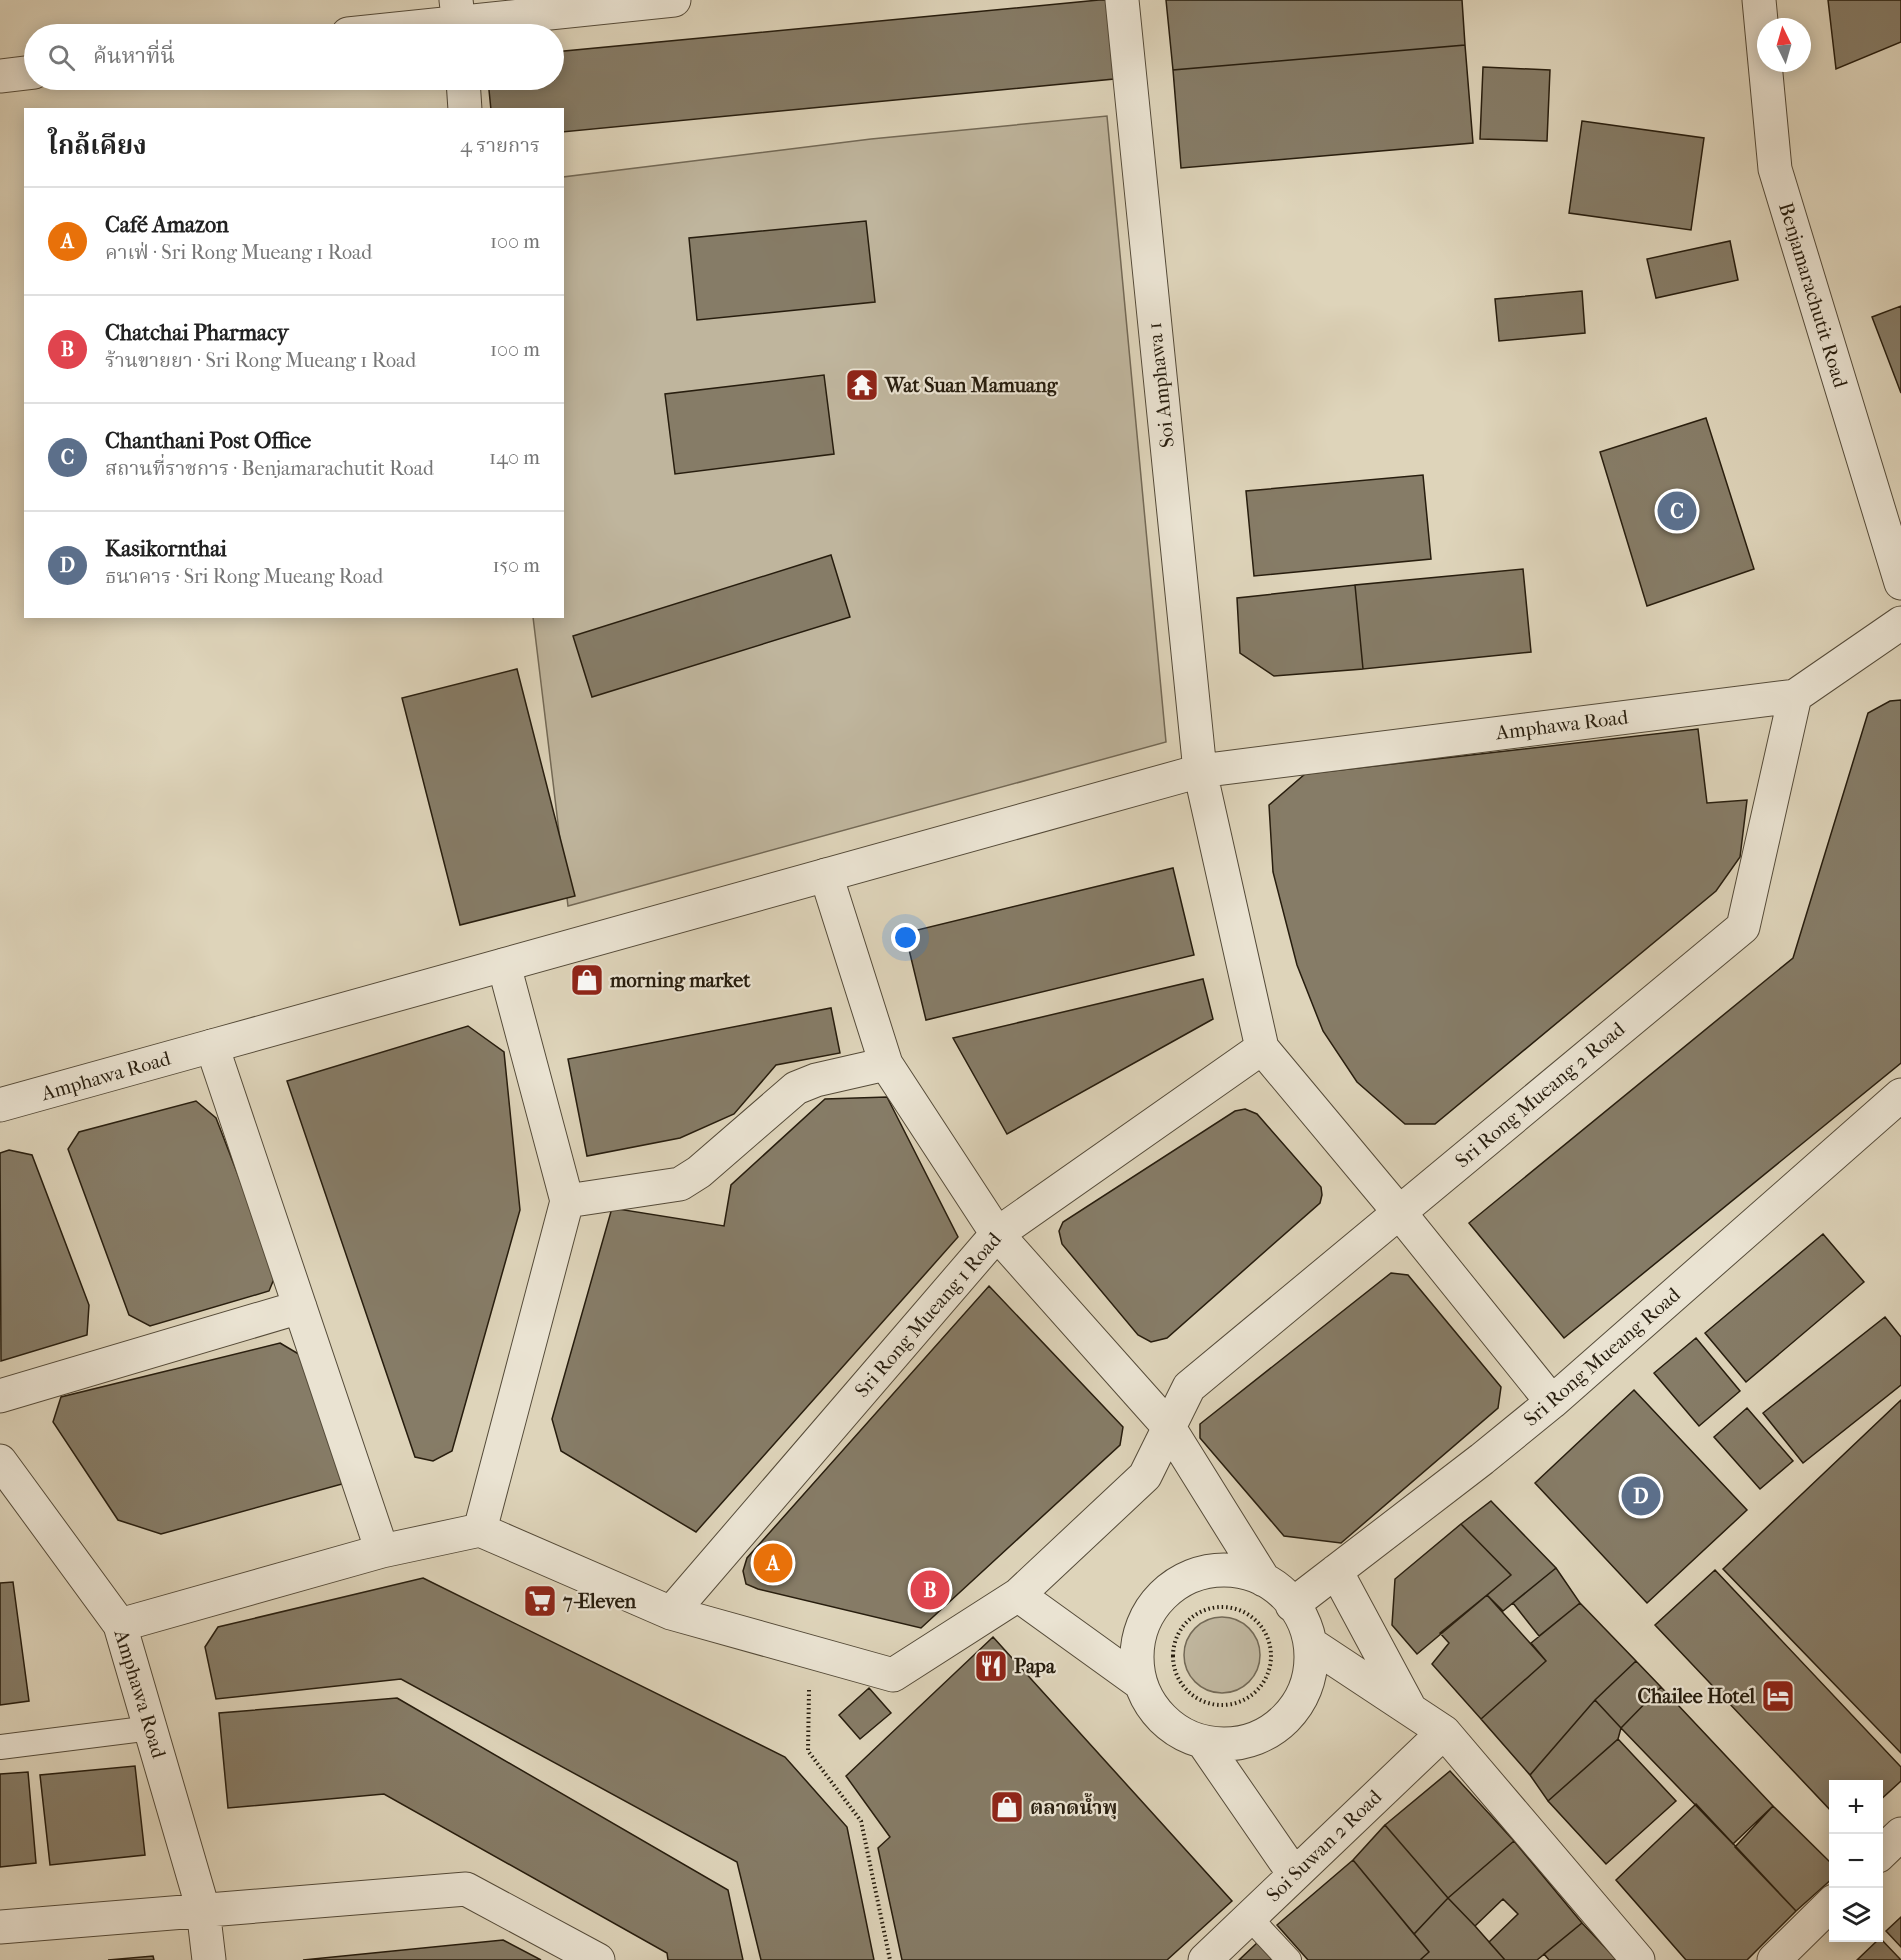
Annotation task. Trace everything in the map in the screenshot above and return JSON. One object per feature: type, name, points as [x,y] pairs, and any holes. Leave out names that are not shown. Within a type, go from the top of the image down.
[{"type":"street","points":[[421,24],[674,0]]},
{"type":"street","name":"Soi Amphawa 1","points":[[1122,0],[1200,771],[1262,1048]]},
{"type":"street","name":"Benjamarachutit Road","points":[[1759,0],[1775,170],[1901,583]]},
{"type":"street","points":[[0,76],[24,73]]},
{"type":"street","points":[[464,90],[465,108]]},
{"type":"street","name":"Amphawa Road","points":[[0,1106],[1200,771],[1795,696],[1901,623]]},
{"type":"street","name":"Sri Rong Mueang 2 Road","points":[[480,1530],[671,1613],[893,1675],[1018,1595],[1145,1476],[1189,1387],[1743,927],[1795,696]]},
{"type":"street","points":[[826,875],[886,1064],[997,1234],[1168,1426],[1264,1580]]},
{"type":"street","points":[[120,1625],[382,1551],[480,1530],[567,1200],[504,965]]},
{"type":"street","points":[[212,1046],[382,1551]]},
{"type":"street","points":[[1262,1048],[1400,1212],[1552,1402]]},
{"type":"street","name":"Sri Rong Mueang 1 Road","points":[[671,1613],[997,1234],[1262,1048]]},
{"type":"street","points":[[567,1200],[680,1184],[699,1172],[796,1088],[816,1080],[886,1064]]},
{"type":"street","name":"Sri Rong Mueang Road","points":[[1292,1605],[1482,1459],[1552,1402],[1901,1095]]},
{"type":"street","points":[[0,1396],[300,1307]]},
{"type":"street","name":"Amphawa Road","points":[[0,1461],[120,1625],[203,1910],[209,1960]]},
{"type":"street","points":[[1336,1570],[1410,1710]]},
{"type":"street","points":[[1210,1571],[1238,1571],[1264,1580],[1286,1596],[1302,1618],[1311,1644],[1310,1672],[1301,1698],[1285,1720],[1262,1736],[1234,1744],[1203,1742],[1175,1730],[1153,1710],[1140,1683],[1136,1654],[1142,1624],[1158,1599],[1182,1581],[1210,1571]]},
{"type":"street","points":[[1018,1595],[1140,1683]]},
{"type":"street","points":[[1311,1644],[1444,1732],[1638,1960]]},
{"type":"street","name":"Soi Suwan 2 Road","points":[[1204,1960],[1444,1732]]},
{"type":"street","points":[[1203,1742],[1294,1874]]},
{"type":"street","points":[[1883,1851],[1901,1834]]},
{"type":"street","points":[[0,1927],[466,1889],[598,1960]]},
{"type":"street","points":[[1774,1960],[1829,1905]]},
{"type":"lane","points":[[0,1747],[151,1728]]},
{"type":"lane","points":[[1250,1918],[1289,1960]]},
{"type":"path","points":[[1212,1607],[1229,1607],[1245,1612],[1258,1622],[1268,1635],[1272,1651],[1270,1667],[1264,1682],[1254,1694],[1240,1702],[1225,1705],[1209,1704],[1194,1697],[1182,1687],[1174,1672],[1172,1655],[1175,1639],[1184,1624],[1196,1613],[1212,1607]]},
{"type":"path","points":[[809,1652],[808,1751],[861,1821],[890,1960]]},
{"type":"shaded area","name":"Wat Suan Mamuang","points":[[1107,116],[1166,742],[568,906],[533,618],[564,618],[564,177],[871,139]]},
{"type":"shaded area","points":[[1222,1617],[1236,1620],[1249,1628],[1257,1641],[1260,1655],[1257,1669],[1249,1682],[1236,1690],[1222,1693],[1208,1690],[1195,1682],[1187,1669],[1184,1655],[1187,1641],[1195,1628],[1208,1620]]},
{"type":"building","points":[[1107,0],[1114,79],[564,132],[564,108],[491,108],[489,90],[564,90],[564,51]]},
{"type":"building","points":[[1166,0],[1462,0],[1465,45],[1173,70]]},
{"type":"building","points":[[1828,0],[1901,0],[1901,42],[1836,69]]},
{"type":"building","points":[[1465,45],[1473,143],[1181,168],[1173,70]]},
{"type":"building","points":[[1483,67],[1550,70],[1547,141],[1480,139]]},
{"type":"building","points":[[1582,121],[1704,138],[1691,230],[1569,213]]},
{"type":"building","points":[[866,221],[875,302],[697,320],[689,238]]},
{"type":"building","points":[[1730,241],[1738,280],[1656,298],[1647,259]]},
{"type":"building","points":[[1582,291],[1585,333],[1499,341],[1495,299]]},
{"type":"building","points":[[1901,306],[1901,393],[1872,317]]},
{"type":"building","points":[[824,375],[834,454],[675,474],[665,394]]},
{"type":"building","points":[[1706,418],[1754,569],[1647,606],[1600,452]]},
{"type":"building","points":[[1423,475],[1431,559],[1254,576],[1246,491]]},
{"type":"building","points":[[831,555],[850,617],[592,697],[573,636]]},
{"type":"building","points":[[1523,569],[1531,652],[1363,669],[1355,585]]},
{"type":"building","points":[[1355,585],[1363,669],[1274,676],[1240,653],[1237,598]]},
{"type":"building","points":[[517,669],[575,896],[460,925],[402,698]]},
{"type":"building","points":[[1901,700],[1901,1063],[1564,1338],[1469,1223],[1793,958],[1868,713],[1890,701]]},
{"type":"building","points":[[1698,729],[1707,803],[1747,800],[1740,857],[1716,891],[1435,1124],[1405,1124],[1357,1082],[1323,1031],[1297,965],[1273,872],[1269,805],[1305,774]]},
{"type":"building","points":[[1173,868],[1194,955],[926,1020],[905,933]]},
{"type":"building","points":[[1203,979],[1213,1019],[1007,1134],[953,1038]]},
{"type":"building","points":[[831,1008],[840,1053],[776,1065],[734,1114],[680,1138],[587,1156],[568,1059]]},
{"type":"building","points":[[468,1026],[504,1052],[520,1210],[452,1451],[433,1461],[415,1457],[287,1081]]},
{"type":"building","points":[[887,1097],[958,1237],[696,1532],[561,1451],[552,1419],[612,1208],[724,1226],[731,1185],[825,1099]]},
{"type":"building","points":[[196,1101],[216,1118],[276,1274],[269,1291],[150,1326],[129,1315],[68,1149],[79,1132]]},
{"type":"building","points":[[1245,1109],[1257,1114],[1321,1187],[1320,1203],[1167,1338],[1151,1342],[1138,1335],[1062,1244],[1059,1231],[1063,1222],[1235,1111]]},
{"type":"building","points":[[9,1150],[32,1155],[89,1305],[87,1335],[1,1361],[0,1153]]},
{"type":"building","points":[[1823,1234],[1864,1282],[1746,1382],[1705,1333]]},
{"type":"building","points":[[1391,1273],[1408,1275],[1501,1387],[1498,1408],[1341,1543],[1284,1536],[1200,1438],[1200,1424]]},
{"type":"building","points":[[989,1286],[1123,1427],[1120,1445],[921,1628],[758,1589],[746,1584],[743,1571],[747,1558]]},
{"type":"building","points":[[1885,1317],[1901,1337],[1901,1385],[1803,1463],[1763,1413]]},
{"type":"building","points":[[1696,1338],[1740,1391],[1699,1426],[1654,1373]]},
{"type":"building","points":[[280,1343],[302,1356],[342,1484],[161,1534],[118,1520],[53,1422],[61,1397]]},
{"type":"building","points":[[1634,1390],[1747,1510],[1647,1603],[1535,1483]]},
{"type":"building","points":[[1901,1400],[1901,1753],[1723,1569]]},
{"type":"building","points":[[1747,1408],[1793,1461],[1760,1489],[1714,1437]]},
{"type":"building","points":[[1491,1501],[1556,1568],[1503,1611],[1487,1595],[1511,1575],[1461,1524]]},
{"type":"building","points":[[1461,1524],[1511,1575],[1417,1654],[1392,1625],[1395,1579]]},
{"type":"building","points":[[1556,1568],[1580,1603],[1539,1636],[1513,1603]]},
{"type":"building","name":"Chailee Hotel","points":[[1715,1570],[1901,1767],[1901,1781],[1883,1797],[1883,1780],[1829,1780],[1829,1809],[1655,1625]]},
{"type":"building","points":[[423,1578],[785,1757],[847,1827],[874,1960],[761,1960],[737,1862],[401,1679],[216,1699],[205,1647],[218,1627]]},
{"type":"building","points":[[13,1582],[29,1701],[0,1705],[0,1583]]},
{"type":"building","points":[[1487,1595],[1546,1661],[1481,1719],[1432,1664],[1449,1643],[1440,1633]]},
{"type":"building","points":[[1580,1603],[1636,1661],[1595,1700],[1530,1775],[1481,1719],[1546,1661],[1531,1643]]},
{"type":"building","name":"ตลาดน้ำพุ","points":[[993,1637],[1232,1901],[1167,1960],[902,1960],[878,1848],[890,1837],[846,1776]]},
{"type":"building","points":[[1636,1661],[1661,1687],[1621,1728],[1595,1700]]},
{"type":"building","points":[[1661,1687],[1773,1806],[1733,1844],[1621,1728]]},
{"type":"building","points":[[869,1688],[891,1713],[860,1739],[839,1715]]},
{"type":"building","points":[[397,1698],[728,1890],[743,1960],[668,1960],[667,1953],[384,1794],[228,1808],[219,1713]]},
{"type":"building","points":[[1595,1700],[1621,1728],[1618,1739],[1548,1801],[1530,1775]]},
{"type":"building","points":[[1618,1739],[1676,1801],[1606,1864],[1548,1801]]},
{"type":"building","points":[[135,1766],[145,1855],[50,1865],[40,1775]]},
{"type":"building","points":[[1450,1771],[1514,1841],[1448,1898],[1385,1825]]},
{"type":"building","points":[[28,1772],[36,1863],[0,1867],[0,1774]]},
{"type":"building","points":[[1696,1804],[1796,1911],[1747,1960],[1686,1960],[1616,1880]]},
{"type":"building","points":[[1773,1806],[1829,1861],[1829,1881],[1796,1911],[1735,1847]]},
{"type":"building","points":[[1385,1825],[1448,1898],[1414,1934],[1353,1860]]},
{"type":"building","points":[[1514,1841],[1582,1923],[1537,1960],[1505,1960],[1489,1942],[1518,1914],[1503,1899],[1475,1926],[1448,1898]]},
{"type":"building","points":[[1353,1860],[1429,1952],[1420,1960],[1308,1960],[1277,1925]]},
{"type":"building","points":[[1448,1898],[1505,1960],[1420,1960],[1429,1952],[1414,1934]]},
{"type":"building","points":[[1901,1917],[1901,1947],[1886,1931]]},
{"type":"building","points":[[1582,1923],[1617,1960],[1549,1960],[1544,1954]]},
{"type":"building","points":[[503,1940],[541,1960],[303,1960]]},
{"type":"building","points":[[1259,1941],[1276,1960],[1239,1960]]},
{"type":"building","points":[[1883,1941],[1901,1960],[1857,1960],[1876,1942]]},
{"type":"building","points":[[153,1956],[154,1960],[108,1960]]},
{"type":"place","name":"Wat Suan Mamuang","points":[[862,385]]},
{"type":"place","name":"Chanthani Post Office","points":[[1677,511]]},
{"type":"place","name":"morning market","points":[[587,980]]},
{"type":"place","name":"Kasikornthai","points":[[1641,1496]]},
{"type":"place","name":"Café Amazon","points":[[773,1563]]},
{"type":"place","name":"Chatchai Pharmacy","points":[[930,1590]]},
{"type":"place","name":"7-Eleven","points":[[540,1601]]},
{"type":"place","name":"Papa","points":[[991,1666]]},
{"type":"place","name":"Chailee Hotel","points":[[1778,1696]]},
{"type":"place","name":"ตลาดน้ำพุ","points":[[1007,1807]]}]
